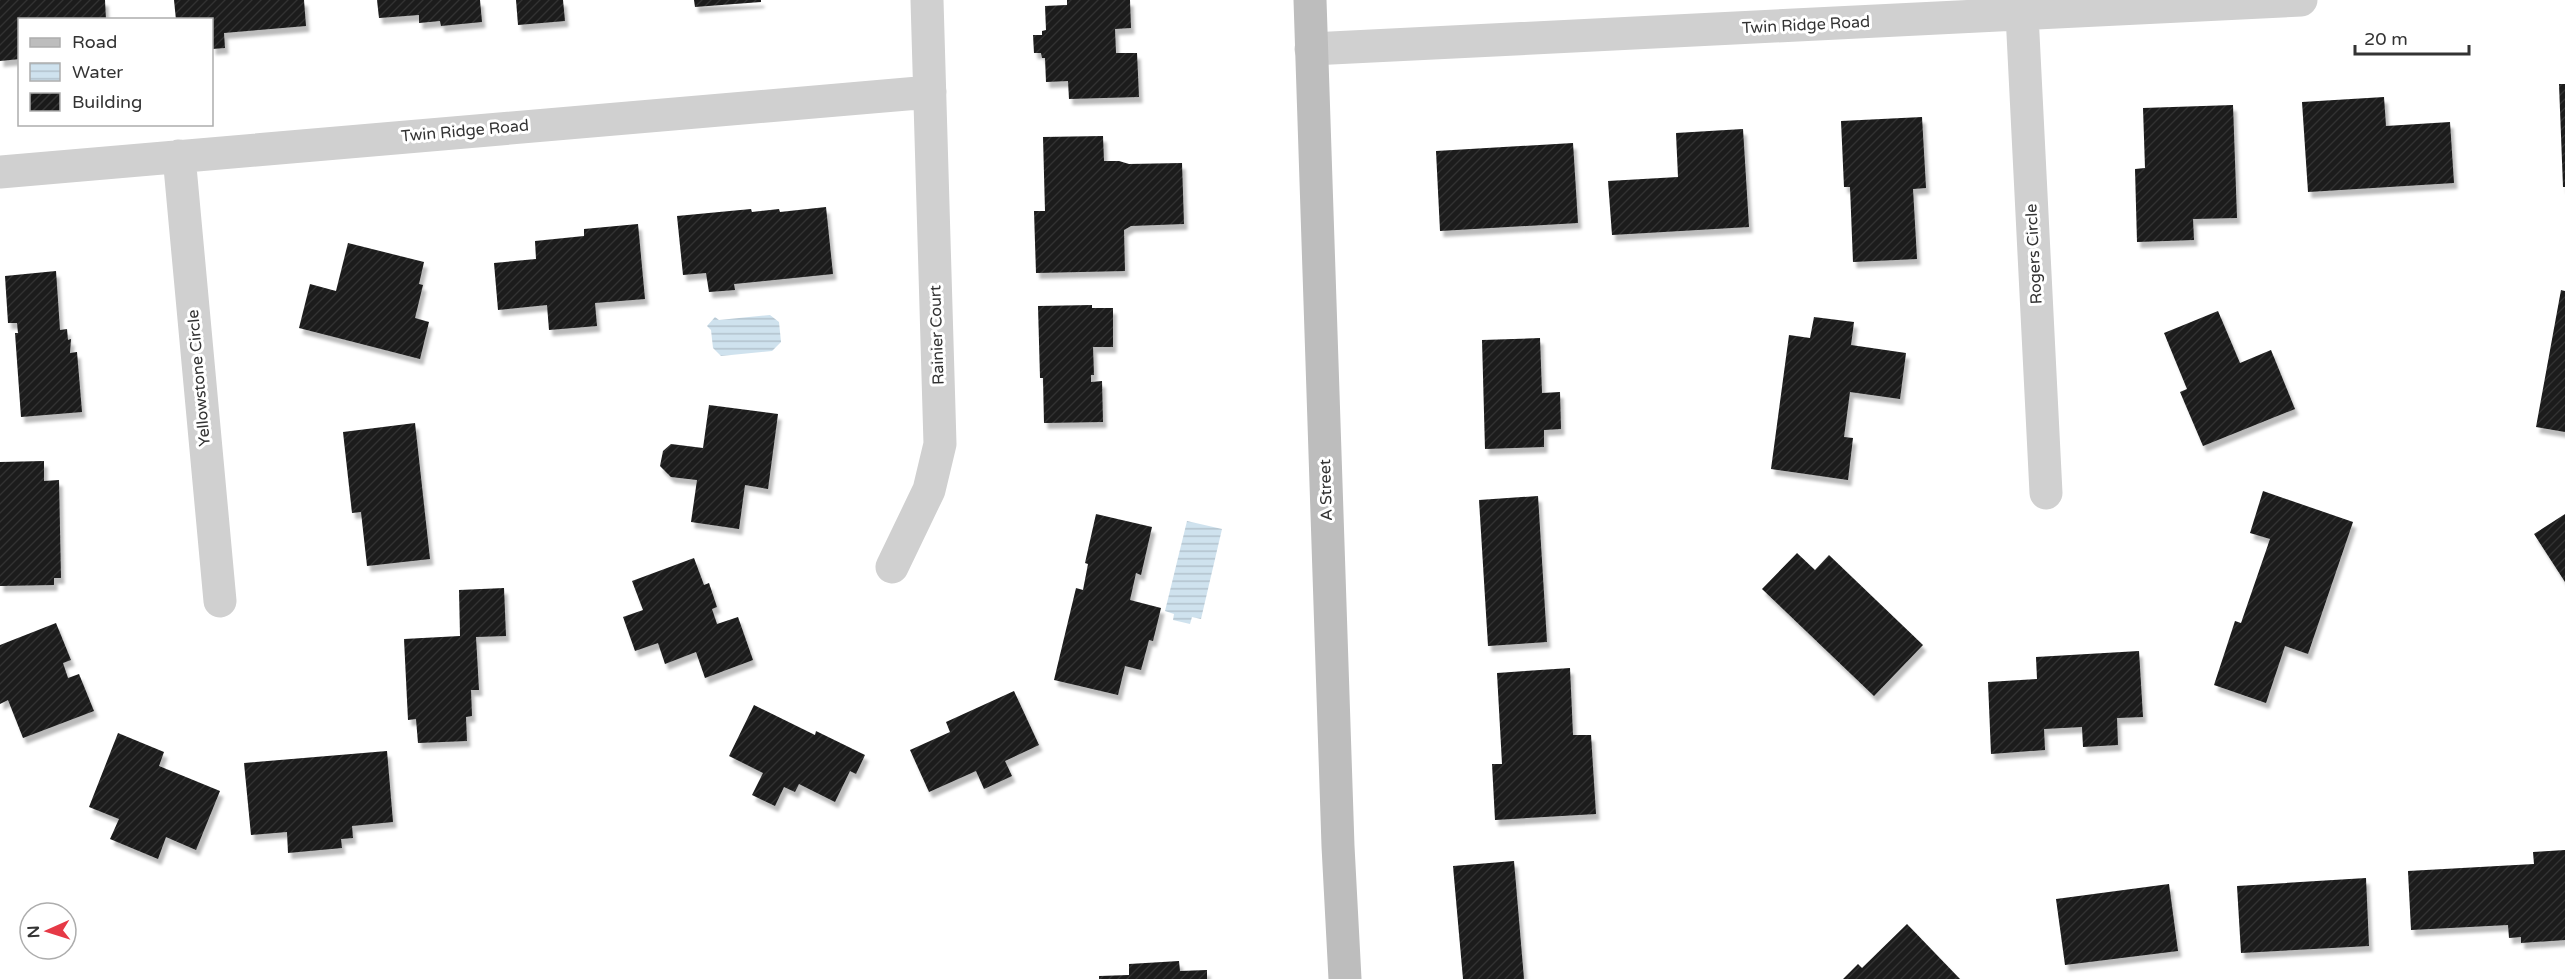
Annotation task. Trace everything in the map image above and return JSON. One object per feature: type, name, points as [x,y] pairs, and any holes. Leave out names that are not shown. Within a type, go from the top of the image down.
[{"type":"main road","name":"A Street","points":[[1310,0],[1338,846],[1346,979]]},
{"type":"street","name":"Rainier Court","points":[[892,567],[929,490],[940,444],[927,0]]},
{"type":"street","name":"Twin Ridge Road","points":[[1311,49],[2301,0]]},
{"type":"street","name":"Rogers Circle","points":[[2022,14],[2046,493]]},
{"type":"street","name":"Twin Ridge Road","points":[[0,172],[930,92]]},
{"type":"street","name":"Yellowstone Circle","points":[[179,156],[220,601]]},
{"type":"water","points":[[770,315],[779,322],[781,342],[772,351],[721,356],[713,348],[711,330],[707,326],[715,317],[719,320]]},
{"type":"water","points":[[1187,521],[1222,529],[1201,619],[1192,617],[1190,624],[1173,620],[1174,614],[1165,611]]},
{"type":"building","points":[[0,0],[105,0],[106,18],[18,18],[18,59],[0,61]]},
{"type":"building","points":[[174,0],[304,0],[306,26],[224,33],[225,48],[213,49],[213,18],[176,18]]},
{"type":"building","points":[[377,0],[480,0],[482,22],[441,26],[440,21],[419,23],[419,15],[379,18]]},
{"type":"building","points":[[516,0],[563,0],[565,21],[518,25]]},
{"type":"building","points":[[694,0],[761,0],[761,2],[695,7]]},
{"type":"building","points":[[1067,0],[1130,0],[1131,28],[1115,29],[1116,53],[1137,53],[1139,97],[1069,99],[1068,81],[1046,82],[1045,58],[1042,58],[1041,53],[1034,53],[1033,35],[1042,35],[1042,31],[1046,30],[1045,6],[1067,5]]},
{"type":"building","points":[[2559,84],[2565,84],[2565,187],[2563,187]]},
{"type":"building","points":[[2384,97],[2386,126],[2450,122],[2454,183],[2308,192],[2302,102]]},
{"type":"building","points":[[2233,105],[2237,218],[2193,219],[2194,240],[2137,242],[2135,169],[2145,168],[2143,108]]},
{"type":"building","points":[[1922,117],[1926,188],[1913,189],[1917,259],[1853,262],[1850,187],[1844,187],[1841,121]]},
{"type":"building","points":[[1743,129],[1749,227],[1612,235],[1608,181],[1678,177],[1676,133]]},
{"type":"building","points":[[1103,136],[1104,161],[1129,164],[1182,163],[1184,224],[1131,226],[1124,230],[1125,271],[1036,273],[1034,211],[1045,211],[1043,137]]},
{"type":"building","points":[[1573,143],[1578,223],[1440,231],[1436,151]]},
{"type":"building","points":[[826,207],[833,274],[734,284],[735,290],[709,292],[706,273],[683,275],[677,216],[751,209],[752,212],[779,209],[780,212]]},
{"type":"building","points":[[638,224],[645,299],[595,303],[597,326],[549,330],[547,305],[498,310],[494,263],[536,259],[535,241],[584,236],[584,229]]},
{"type":"building","points":[[348,243],[424,262],[419,284],[423,285],[415,318],[429,322],[420,359],[299,328],[310,284],[336,291]]},
{"type":"building","points":[[56,271],[60,330],[67,329],[68,340],[71,339],[70,353],[77,352],[82,412],[21,417],[15,333],[18,333],[17,323],[8,323],[5,276]]},
{"type":"building","points":[[2561,290],[2565,291],[2565,432],[2536,427]]},
{"type":"building","points":[[1092,305],[1092,308],[1113,308],[1113,347],[1093,347],[1094,375],[1091,375],[1091,382],[1102,381],[1103,422],[1044,423],[1038,306]]},
{"type":"building","points":[[2218,311],[2240,363],[2271,350],[2295,409],[2203,446],[2180,392],[2187,389],[2164,333]]},
{"type":"building","points":[[1814,317],[1854,322],[1851,345],[1906,353],[1900,399],[1850,392],[1844,437],[1853,438],[1848,480],[1771,469],[1789,335],[1810,338]]},
{"type":"building","points":[[1540,338],[1542,393],[1560,392],[1561,429],[1544,430],[1544,447],[1485,449],[1482,340]]},
{"type":"building","points":[[709,405],[778,414],[768,489],[745,485],[739,529],[691,522],[697,480],[671,477],[660,466],[663,451],[671,444],[703,448]]},
{"type":"building","points":[[415,423],[430,559],[367,566],[361,512],[352,513],[343,432]]},
{"type":"building","points":[[44,461],[44,481],[59,480],[61,578],[54,578],[54,585],[0,586],[0,462]]},
{"type":"building","points":[[2263,491],[2353,522],[2308,654],[2285,646],[2266,703],[2214,685],[2235,621],[2241,623],[2270,539],[2250,533]]},
{"type":"building","points":[[1538,496],[1547,642],[1488,646],[1479,500]]},
{"type":"building","points":[[1096,514],[1152,527],[1141,575],[1136,573],[1130,600],[1161,608],[1153,641],[1149,640],[1141,670],[1125,666],[1118,695],[1054,680],[1076,588],[1083,590],[1088,564],[1085,563]]},
{"type":"building","points":[[2565,514],[2565,582],[2534,534]]},
{"type":"building","points":[[1797,553],[1815,570],[1829,555],[1923,645],[1874,696],[1762,589]]},
{"type":"building","points":[[694,558],[704,585],[709,583],[717,607],[712,609],[717,624],[738,617],[753,660],[705,678],[696,652],[665,664],[658,643],[635,651],[623,617],[643,610],[632,581]]},
{"type":"building","points":[[504,588],[506,636],[476,637],[479,690],[471,690],[472,716],[466,717],[467,741],[418,743],[416,719],[408,720],[404,639],[460,636],[459,590]]},
{"type":"building","points":[[56,623],[71,660],[63,663],[68,678],[79,674],[94,711],[23,738],[8,700],[0,704],[0,645]]},
{"type":"building","points":[[2139,651],[2143,717],[2117,718],[2118,745],[2083,747],[2082,727],[2044,729],[2045,750],[1991,754],[1988,682],[2037,679],[2036,657]]},
{"type":"building","points":[[1570,668],[1573,735],[1591,735],[1596,814],[1495,820],[1492,764],[1502,764],[1497,673]]},
{"type":"building","points":[[1014,691],[1039,745],[1005,761],[1012,776],[984,789],[976,771],[929,792],[910,750],[950,732],[946,722]]},
{"type":"building","points":[[754,705],[815,735],[816,731],[865,755],[856,774],[850,771],[835,802],[799,784],[795,792],[784,787],[775,806],[752,795],[763,773],[729,756]]},
{"type":"building","points":[[118,733],[164,752],[159,766],[220,791],[196,850],[166,837],[158,859],[110,839],[119,819],[89,807]]},
{"type":"building","points":[[387,751],[393,822],[352,826],[353,838],[341,839],[342,848],[288,853],[287,832],[251,835],[244,763]]},
{"type":"building","points":[[2565,850],[2565,940],[2521,943],[2521,937],[2509,938],[2508,925],[2411,930],[2408,871],[2534,864],[2533,852]]},
{"type":"building","points":[[1514,861],[1524,979],[1463,979],[1453,866]]},
{"type":"building","points":[[2366,878],[2369,946],[2241,953],[2237,886]]},
{"type":"building","points":[[2169,884],[2178,951],[2065,965],[2056,899]]},
{"type":"building","points":[[1907,924],[1960,979],[1843,979],[1858,964],[1862,968]]},
{"type":"building","points":[[1179,961],[1180,971],[1207,970],[1207,979],[1099,979],[1099,976],[1129,975],[1129,964]]}]
